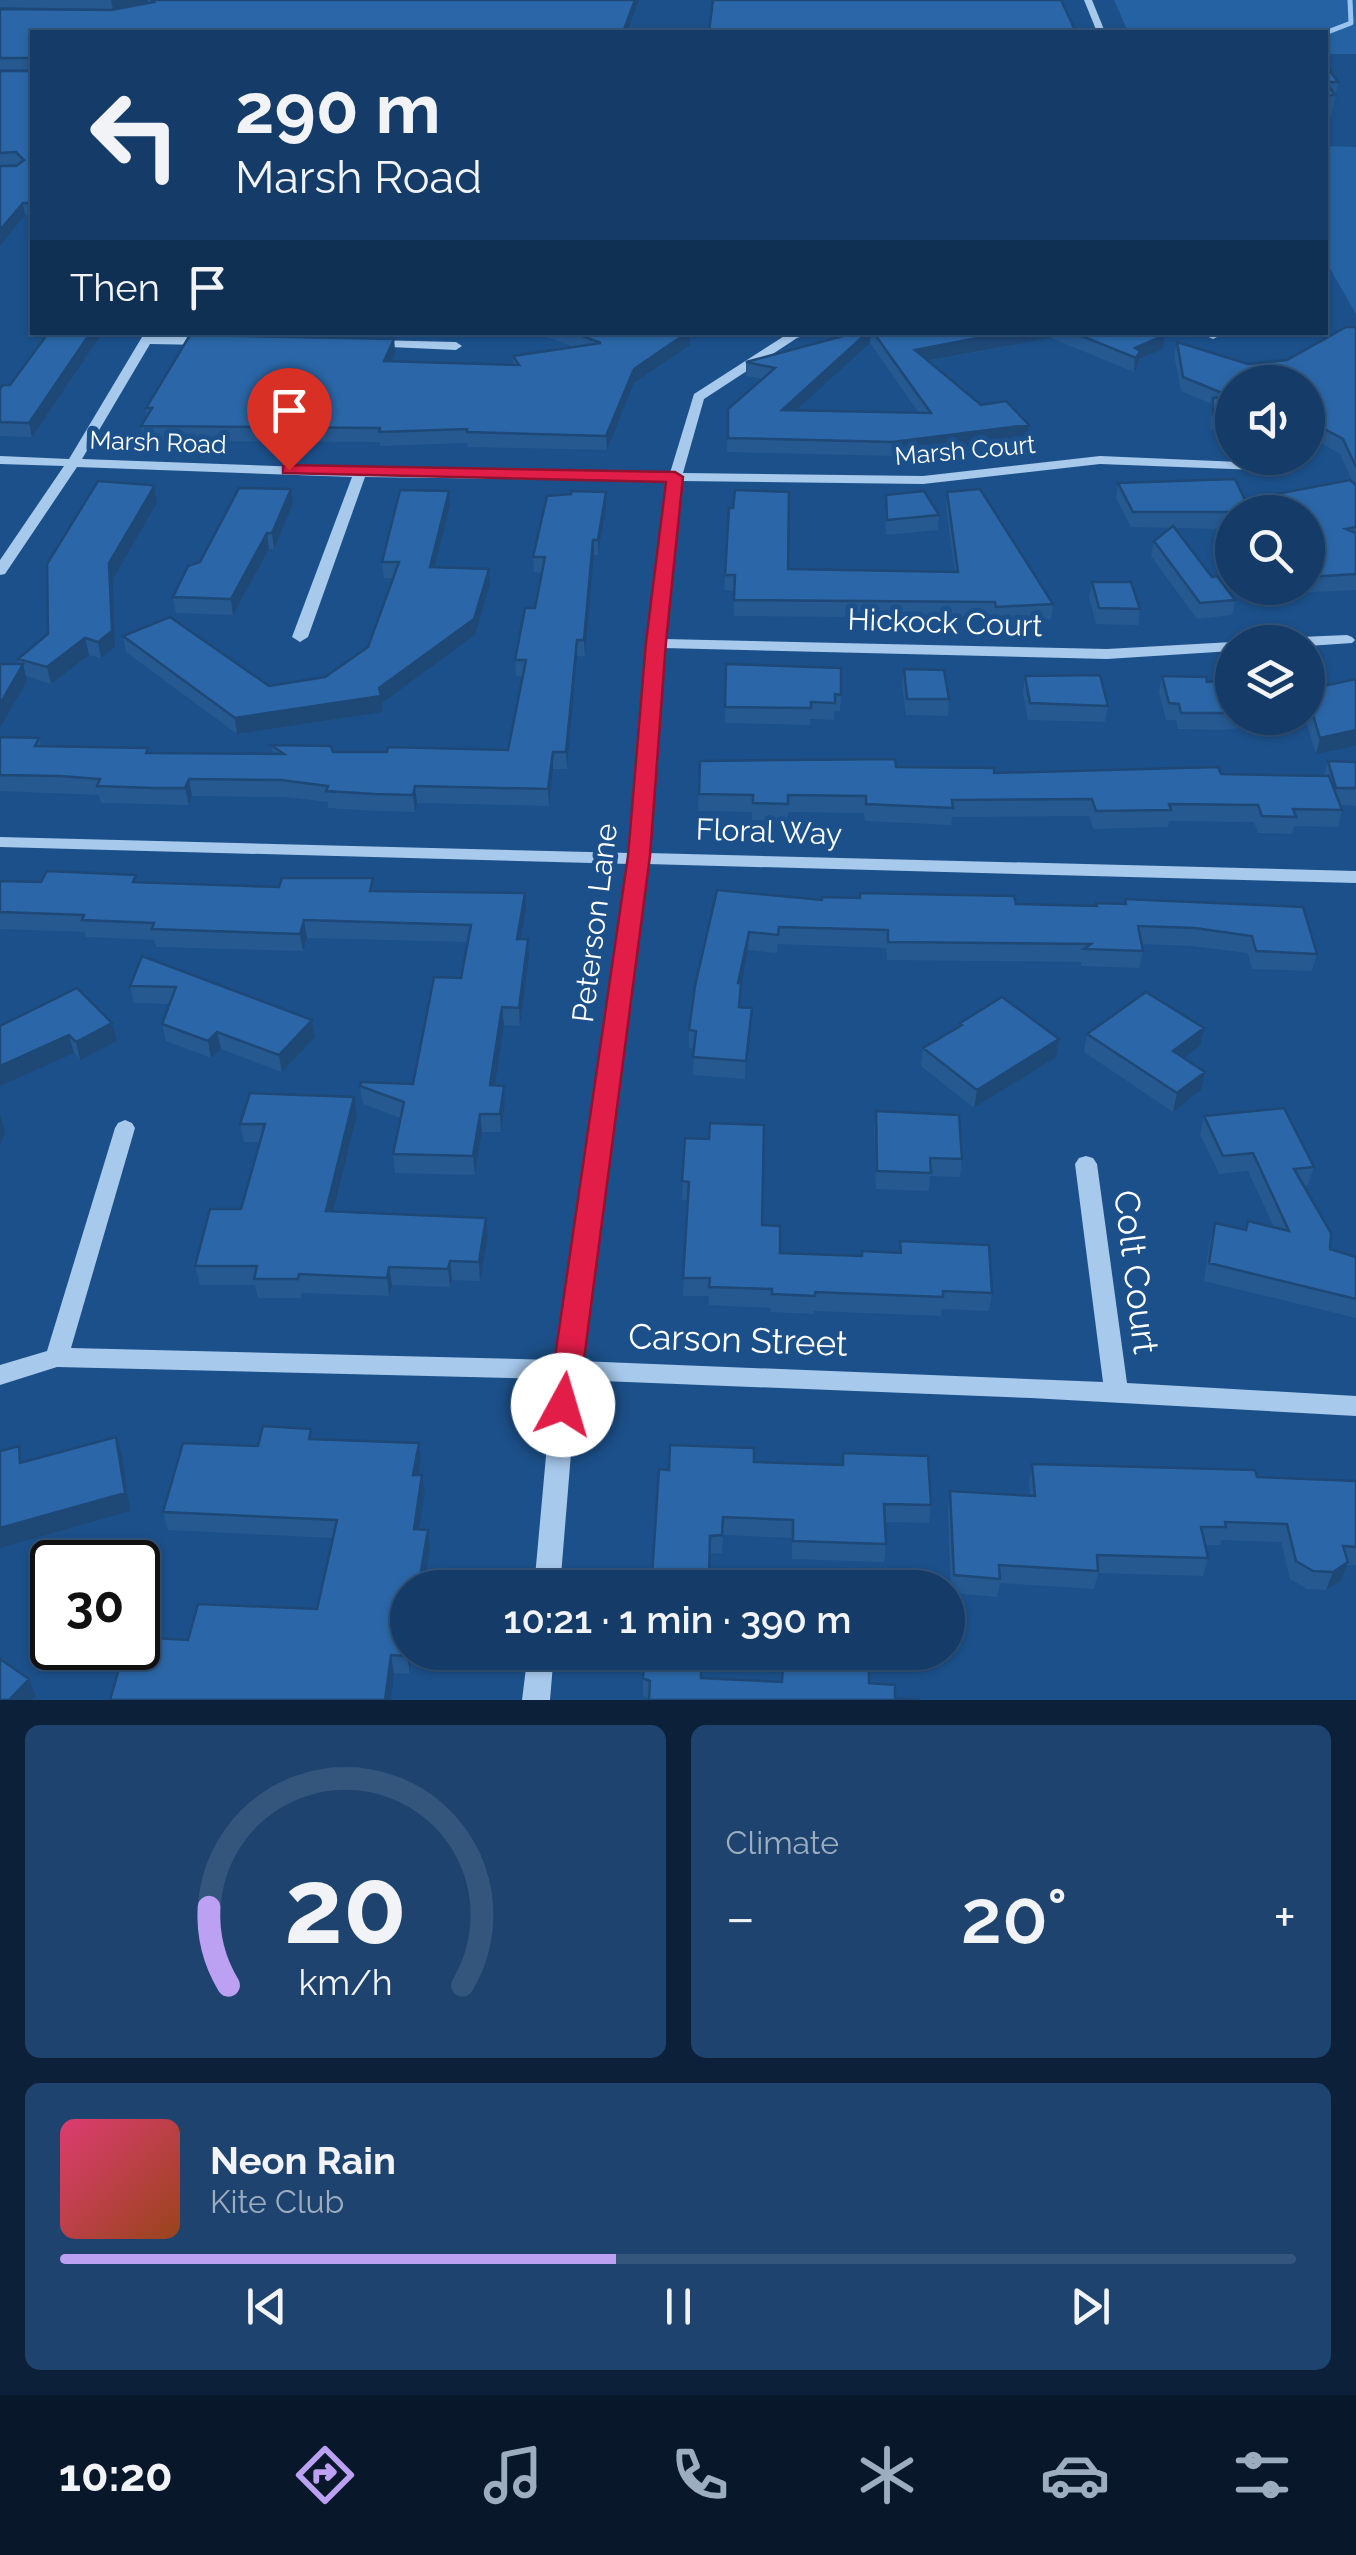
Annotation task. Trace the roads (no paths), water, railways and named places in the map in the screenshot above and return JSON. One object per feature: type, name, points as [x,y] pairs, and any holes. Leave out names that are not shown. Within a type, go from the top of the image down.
[{"type":"street","points":[[1088,0],[1100,30]]},
{"type":"street","name":"Peterson Lane","points":[[548,1570],[566,1368],[639,856],[656,642],[675,477],[698,397],[798,335]]},
{"type":"street","points":[[0,571],[74,461],[148,336],[224,341]]},
{"type":"street","points":[[360,344],[456,346]]},
{"type":"street","name":"Marsh Road","points":[[0,460],[360,473],[675,477]]},
{"type":"street","name":"Marsh Court","points":[[675,477],[923,480],[1100,460],[1215,464]]},
{"type":"street","points":[[300,637],[360,473]]},
{"type":"street","points":[[1325,641],[1347,640]]},
{"type":"street","name":"Hickock Court","points":[[656,642],[1107,654],[1215,648]]},
{"type":"street","name":"Floral Way","points":[[0,842],[1356,877]]},
{"type":"street","points":[[57,1356],[125,1128]]},
{"type":"street","name":"Colt Court","points":[[1086,1164],[1116,1390]]},
{"type":"street","name":"Carson Street","points":[[0,1375],[57,1356],[566,1368],[1116,1390],[1356,1406]]},
{"type":"street","points":[[536,1700],[539,1670]]},
{"type":"waterway","points":[[1328,32],[1351,23],[1350,0]]}]
